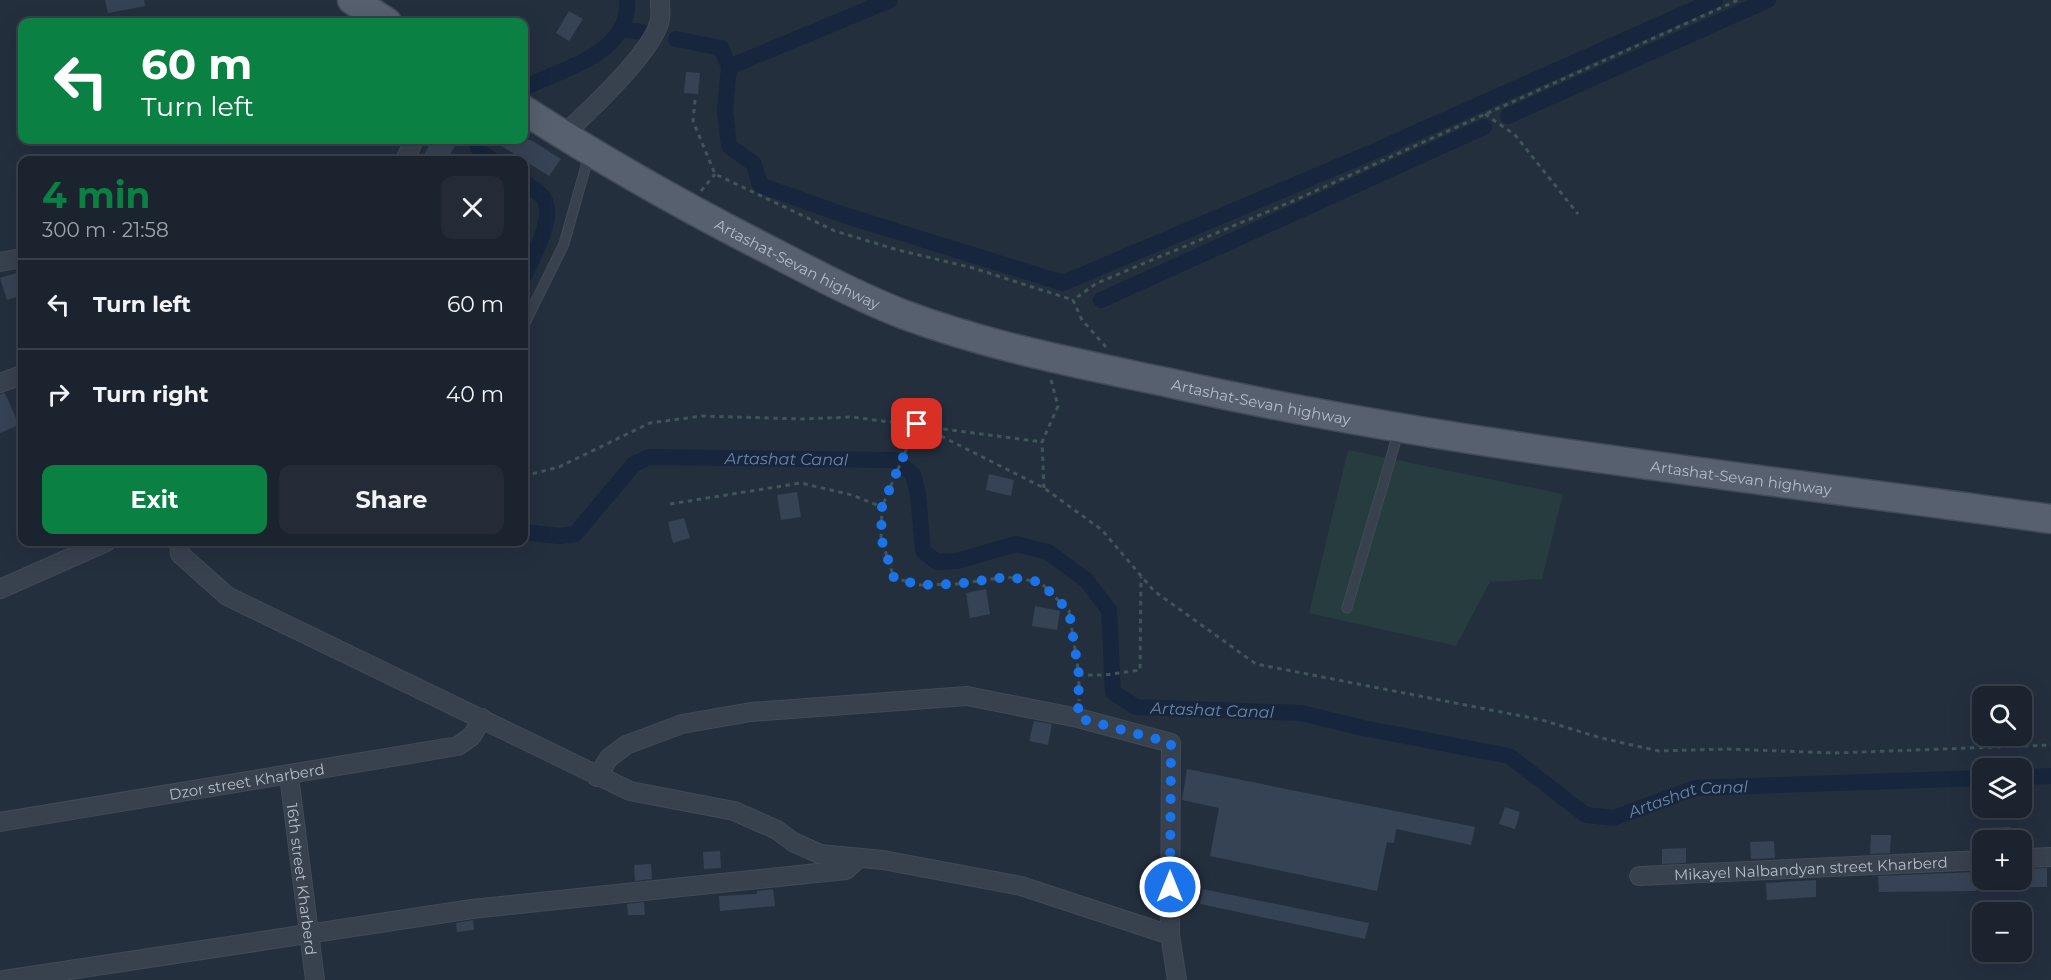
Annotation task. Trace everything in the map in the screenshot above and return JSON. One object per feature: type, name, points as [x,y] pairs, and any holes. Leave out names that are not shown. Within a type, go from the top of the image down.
[{"type":"main road","points":[[352,0],[381,18]]},
{"type":"main road","name":"Artashat-Sevan highway","points":[[528,113],[590,153],[686,208],[903,314],[1046,356],[1302,411],[1399,427],[1691,471],[2051,519]]},
{"type":"street","points":[[563,135],[621,78],[644,47],[660,20],[660,0]]},
{"type":"street","points":[[0,262],[18,259]]},
{"type":"street","points":[[0,383],[18,376]]},
{"type":"street","points":[[0,589],[97,546]]},
{"type":"street","points":[[179,546],[180,554],[227,596],[482,718],[630,792],[734,811],[777,830],[793,842],[820,854],[883,860],[1021,886],[1170,935]]},
{"type":"street","points":[[597,777],[609,758],[626,745],[682,724],[751,712],[967,696],[1078,718],[1171,743],[1170,935],[1177,980]]},
{"type":"street","name":"Dzor street Kharberd","points":[[0,822],[289,776],[458,746],[472,736],[482,718]]},
{"type":"street","name":"16th street Kharberd","points":[[289,776],[315,980]]},
{"type":"street","points":[[2032,858],[2051,857]]},
{"type":"street","points":[[4,980],[472,909],[846,870],[858,859]]},
{"type":"street","name":"Mikayel Nalbandyan street Kharberd","points":[[1639,876],[1972,861]]},
{"type":"lane","points":[[528,318],[564,244],[590,153]]},
{"type":"lane","points":[[1347,608],[1399,427]]},
{"type":"path","points":[[1073,300],[1097,283],[1293,201],[1738,0]]},
{"type":"path","points":[[695,100],[693,121],[715,174],[834,231],[898,250],[973,268],[1073,300],[1082,320],[1105,345],[1115,371]]},
{"type":"path","points":[[1485,114],[1515,135],[1578,214]]},
{"type":"path","points":[[1044,488],[1042,442],[1058,406],[1046,356]]},
{"type":"path","points":[[528,475],[559,467],[650,423],[702,416],[802,419],[852,417],[1042,442]]},
{"type":"path","points":[[917,424],[882,507],[881,538],[894,578],[920,585],[957,584],[1007,577],[1040,582],[1069,611],[1079,675],[1078,718]]},
{"type":"path","points":[[917,424],[1044,488],[1102,530],[1154,591],[1256,664],[1542,720],[1601,738],[1659,751],[1726,749],[1836,753],[2051,745]]},
{"type":"path","points":[[670,504],[801,483],[852,495],[882,507]]},
{"type":"path","points":[[1079,675],[1105,675],[1140,670],[1141,575]]},
{"type":"green space","points":[[1348,450],[1563,494],[1542,579],[1490,582],[1456,646],[1309,613]]},
{"type":"building","points":[[105,0],[144,0],[145,6],[108,13]]},
{"type":"building","points":[[569,11],[583,19],[569,41],[556,33]]},
{"type":"building","points":[[686,72],[700,73],[698,94],[684,93]]},
{"type":"building","points":[[528,140],[531,140],[561,159],[549,176],[528,163],[528,156],[517,156],[498,144],[528,144]]},
{"type":"building","points":[[430,144],[456,144],[449,156],[423,156]]},
{"type":"building","points":[[18,272],[18,296],[7,300],[0,278]]},
{"type":"building","points":[[5,393],[18,425],[0,433],[0,394]]},
{"type":"building","points":[[989,474],[1014,480],[1011,496],[986,490]]},
{"type":"building","points":[[797,492],[801,517],[781,520],[777,495]]},
{"type":"building","points":[[684,518],[690,538],[673,543],[668,522]]},
{"type":"building","points":[[986,589],[990,614],[970,618],[966,593]]},
{"type":"building","points":[[1035,606],[1060,611],[1057,630],[1032,626]]},
{"type":"building","points":[[1034,721],[1052,724],[1048,745],[1029,741]]},
{"type":"building","points":[[1187,769],[1475,827],[1471,845],[1396,829],[1394,843],[1387,842],[1377,891],[1210,856],[1219,808],[1182,800]]},
{"type":"building","points":[[1505,807],[1520,812],[1515,829],[1499,824]]},
{"type":"building","points":[[2011,827],[2011,830],[1987,830],[1987,828]]},
{"type":"building","points":[[1871,835],[1891,835],[1890,853],[1870,854]]},
{"type":"building","points":[[1774,841],[1775,858],[1751,859],[1750,842]]},
{"type":"building","points":[[1686,848],[1686,863],[1662,864],[1662,849]]},
{"type":"building","points":[[720,851],[721,868],[704,869],[703,852]]},
{"type":"building","points":[[651,864],[652,879],[635,881],[634,865]]},
{"type":"building","points":[[2047,868],[2047,887],[2032,887],[2032,869]]},
{"type":"building","points":[[1972,872],[1972,890],[1976,891],[1879,892],[1878,876]]},
{"type":"building","points":[[1816,880],[1816,897],[1767,900],[1766,883]]},
{"type":"building","points":[[773,889],[775,906],[720,911],[719,896],[757,894],[757,891]]},
{"type":"building","points":[[1203,889],[1369,923],[1365,939],[1200,904]]},
{"type":"building","points":[[644,902],[645,915],[628,915],[627,904]]},
{"type":"building","points":[[473,920],[474,930],[457,932],[456,923]]},
{"type":"waterway","name":"Artashat Canal","points":[[528,86],[593,56],[607,45],[618,33],[625,18],[627,0]]},
{"type":"waterway","points":[[729,67],[890,0]]},
{"type":"waterway","points":[[676,39],[721,48],[729,67],[725,110],[729,146],[754,164],[760,185],[844,215],[1063,283],[1370,153],[1715,0]]},
{"type":"waterway","points":[[1508,116],[1768,0]]},
{"type":"waterway","points":[[622,29],[642,32]]},
{"type":"waterway","points":[[1101,300],[1484,127]]},
{"type":"waterway","name":"Artashat Canal","points":[[477,144],[480,152],[486,156]]},
{"type":"waterway","name":"Artashat Canal","points":[[528,185],[542,196],[547,214],[542,236],[528,267]]},
{"type":"waterway","name":"Artashat Canal","points":[[528,532],[559,536],[575,534],[634,464],[649,457],[894,460],[913,474],[918,494],[923,551],[937,562],[957,561],[1016,544],[1048,552],[1086,580],[1109,610],[1113,692],[1136,707],[1301,713],[1363,728],[1509,756],[1586,815],[1614,818],[1695,788],[1972,778]]},
{"type":"waterway","name":"Artashat Canal","points":[[2032,777],[2051,776]]},
{"type":"route","points":[[917,424],[882,507],[881,538],[894,578],[920,585],[957,584],[1007,577],[1040,582],[1069,611],[1079,675],[1078,718],[1171,743],[1170,887]]}]
